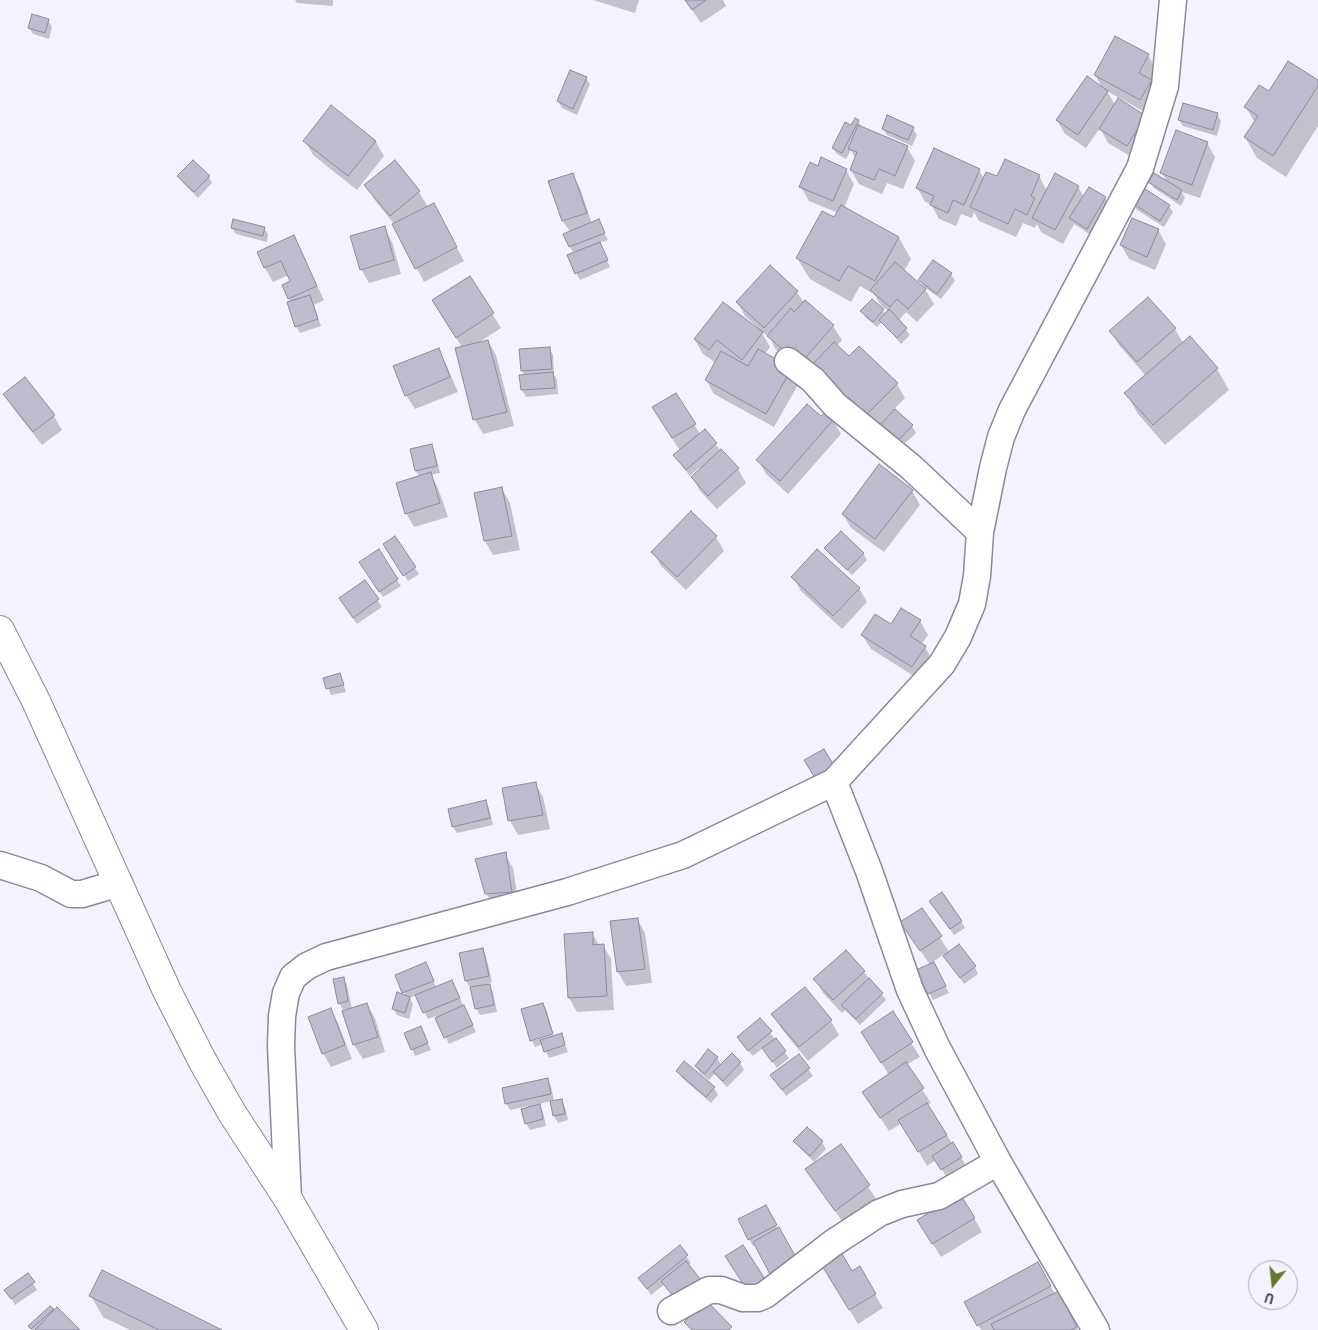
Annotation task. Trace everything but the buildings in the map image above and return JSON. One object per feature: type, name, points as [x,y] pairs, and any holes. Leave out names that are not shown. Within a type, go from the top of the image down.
[{"type":"street","points":[[288,1199],[282,1016],[286,993],[293,977],[307,966],[326,957],[566,892],[683,855],[834,782],[942,664],[958,637],[972,604],[977,576],[980,532],[1001,437],[1012,410],[1140,168],[1165,86],[1173,0]]},
{"type":"street","points":[[788,361],[813,380],[835,405],[910,467],[980,532]]},
{"type":"street","points":[[0,630],[36,700],[167,991],[202,1060],[232,1113],[288,1199],[364,1330]]},
{"type":"street","points":[[834,782],[869,871],[910,990],[937,1048],[998,1162],[1096,1330]]},
{"type":"street","points":[[0,866],[41,878],[72,894],[82,894],[119,883]]},
{"type":"street","points":[[671,1311],[709,1290],[721,1290],[750,1299],[765,1296],[833,1243],[878,1213],[902,1204],[939,1196],[998,1162]]}]
